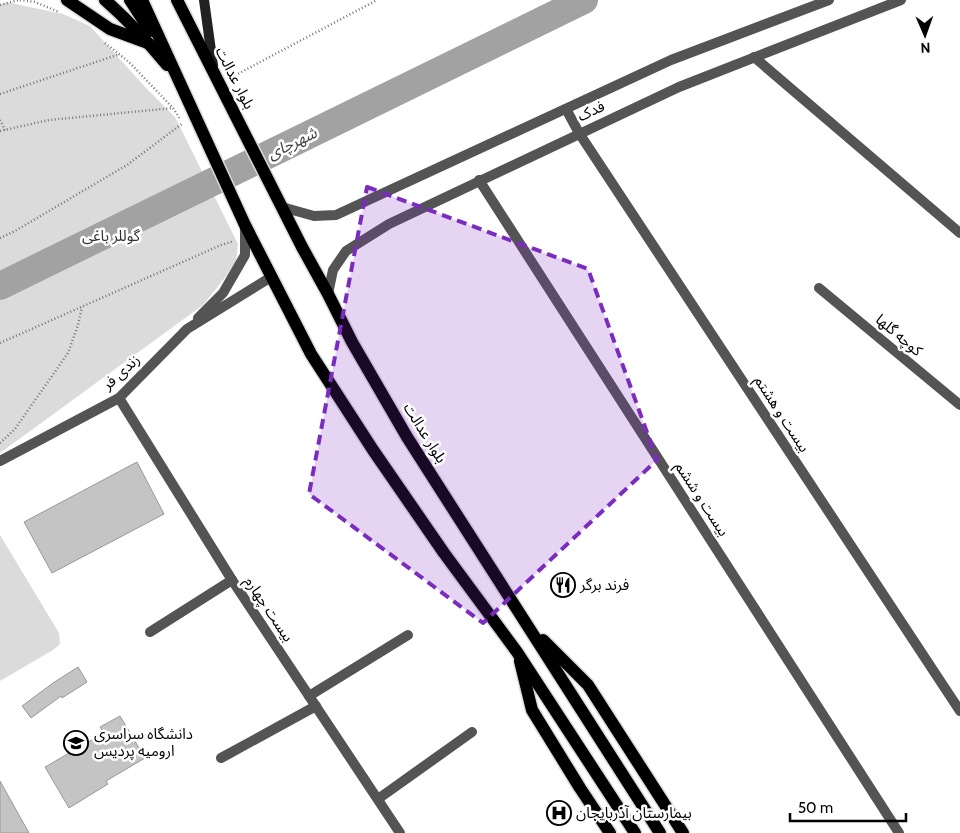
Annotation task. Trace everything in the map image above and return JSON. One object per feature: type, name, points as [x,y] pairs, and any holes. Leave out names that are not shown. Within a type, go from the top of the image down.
[{"type":"main road","points":[[66,0],[110,29],[150,44]]},
{"type":"main road","points":[[105,0],[123,15],[178,78]]},
{"type":"main road","points":[[130,0],[164,48]]},
{"type":"main road","points":[[142,0],[245,226],[311,354],[373,450],[444,553],[517,652],[635,833]]},
{"type":"main road","points":[[177,0],[194,33]]},
{"type":"main road","points":[[184,0],[194,33]]},
{"type":"main road","points":[[204,0],[213,71]]},
{"type":"main road","name":"بلوار عدالت","points":[[194,33],[352,342],[407,437],[660,833]]},
{"type":"main road","points":[[524,620],[588,685],[683,833]]},
{"type":"main road","points":[[517,652],[532,710],[610,833]]},
{"type":"street","name":"فدک","points":[[282,207],[314,216],[336,215],[671,60],[829,0]]},
{"type":"street","name":"فدک","points":[[328,294],[333,270],[346,251],[389,224],[679,86],[901,0]]},
{"type":"street","points":[[754,57],[960,233]]},
{"type":"street","name":"بیست و هشتم","points":[[566,109],[579,133],[960,711]]},
{"type":"street","name":"بیست و ششم","points":[[480,180],[899,833]]},
{"type":"street","points":[[187,329],[223,293],[245,255],[245,226]]},
{"type":"street","name":"زندی فر","points":[[0,461],[120,398],[187,329],[271,278]]},
{"type":"street","name":"کوچه گلها","points":[[819,288],[960,405]]},
{"type":"street","name":"بیست چهارم","points":[[120,398],[232,580],[400,833]]},
{"type":"street","points":[[150,632],[232,580]]},
{"type":"street","points":[[309,696],[408,635]]},
{"type":"street","points":[[221,758],[316,706]]},
{"type":"street","points":[[378,799],[472,732]]},
{"type":"path","points":[[0,4],[19,0],[35,2],[65,15]]},
{"type":"path","points":[[220,83],[377,0]]},
{"type":"path","points":[[0,238],[128,165],[183,123],[173,108],[120,54],[104,42]]},
{"type":"path","points":[[0,94],[120,54]]},
{"type":"path","points":[[0,131],[49,120],[190,105]]},
{"type":"path","points":[[0,120],[5,130]]},
{"type":"path","points":[[0,343],[221,245],[231,242],[245,255]]},
{"type":"path","points":[[0,443],[15,429],[68,353],[82,307]]},
{"type":"highlighted area","points":[[367,187],[588,269],[657,460],[483,623],[309,494]]},
{"type":"green space","name":"گوللر باغی","points":[[6,2],[63,14],[90,26],[175,117],[238,244],[236,261],[203,305],[0,453],[0,5]]},
{"type":"green space","points":[[0,535],[59,633],[60,644],[0,681]]},
{"type":"building","points":[[137,462],[164,514],[52,573],[24,522]]},
{"type":"building","points":[[78,667],[87,682],[62,698],[61,696],[31,718],[22,706]]},
{"type":"building","points":[[120,716],[145,758],[106,781],[108,784],[69,808],[45,767],[104,733],[100,727]]},
{"type":"building","points":[[0,781],[29,833],[0,833]]},
{"type":"waterway","name":"شهرچای","points":[[0,286],[584,0]]},
{"type":"place","name":"فرند برگر","points":[[563,585]]},
{"type":"place","name":"دانشگاه سراسری ارومیه پردیس","points":[[76,743]]},
{"type":"place","name":"بیمارستان آذربایجان","points":[[559,813]]}]
